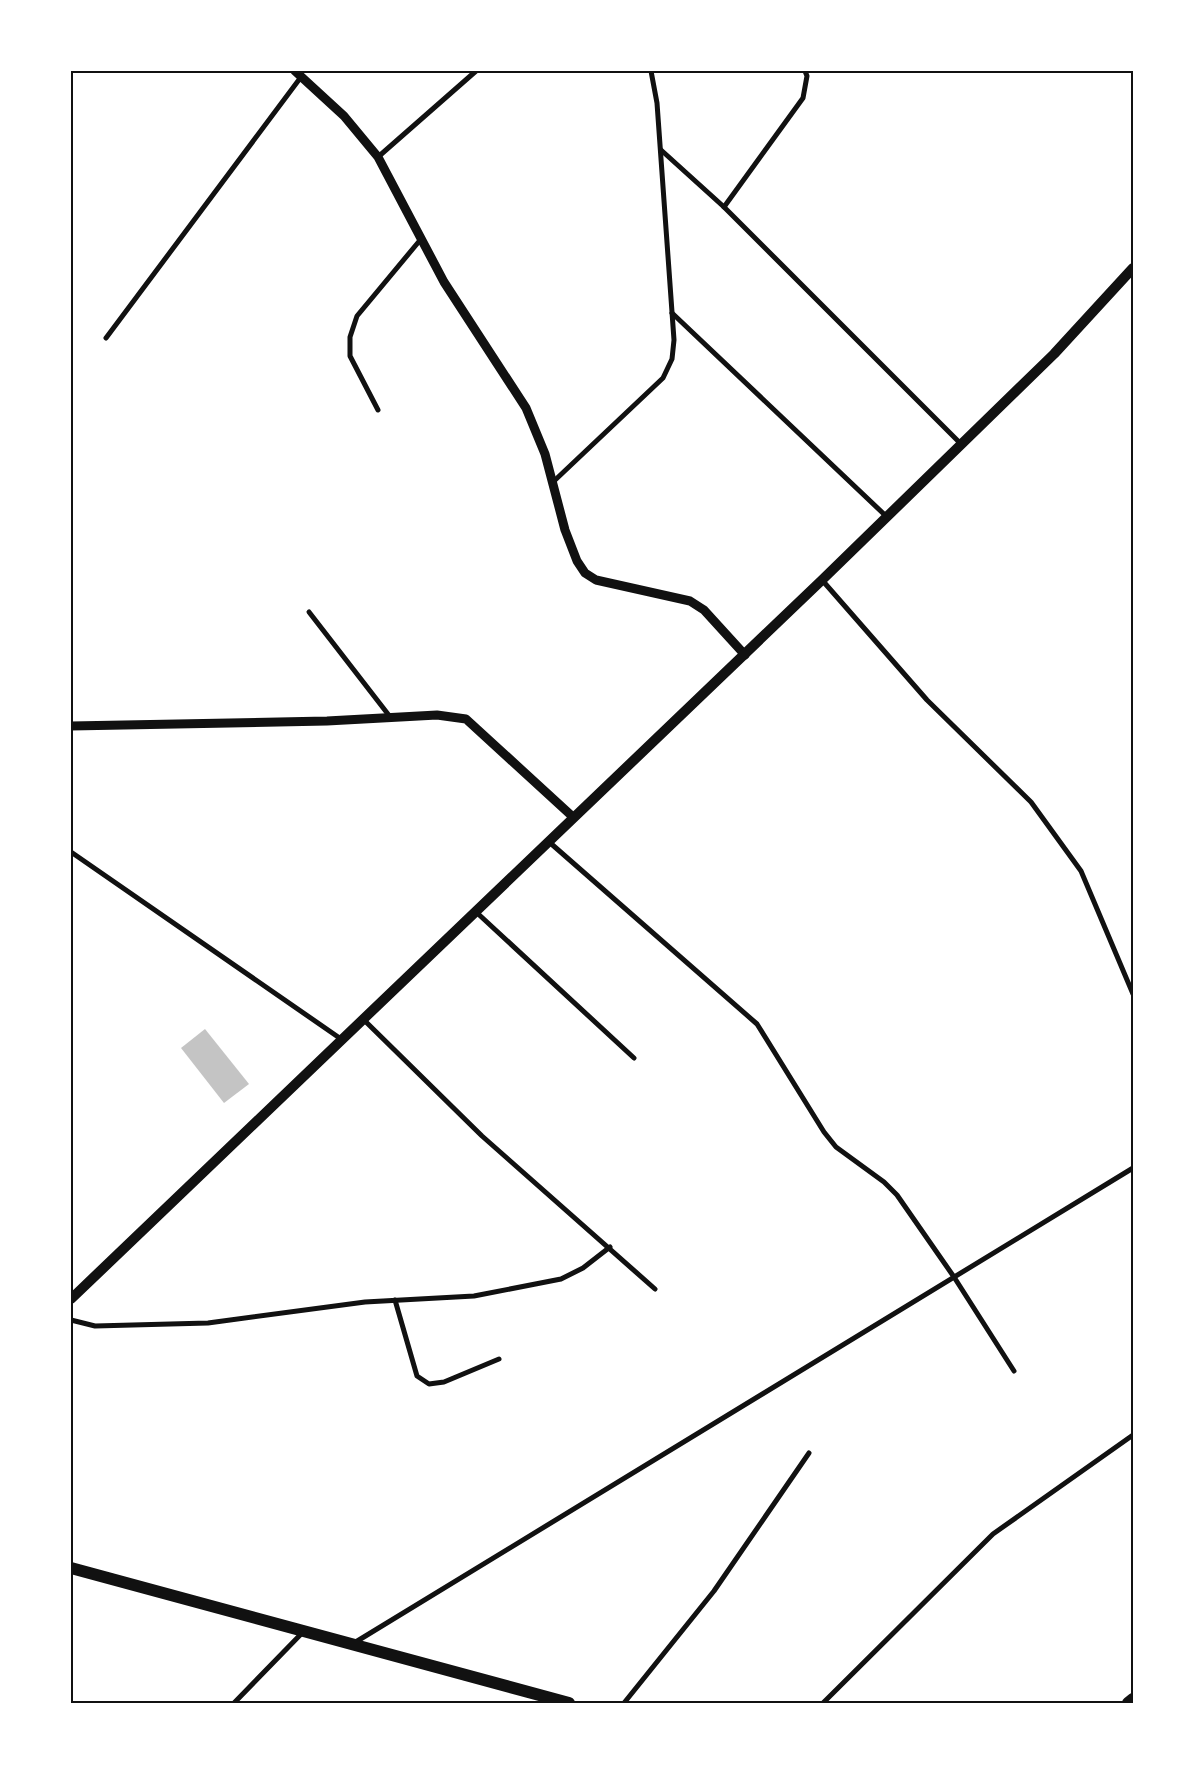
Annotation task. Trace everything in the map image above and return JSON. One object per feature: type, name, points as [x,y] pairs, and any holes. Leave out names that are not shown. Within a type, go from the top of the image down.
[{"type":"main road","points":[[71,1299],[573,817],[745,655],[1054,354],[1133,268]]},
{"type":"main road","points":[[71,1568],[569,1703]]},
{"type":"main road","points":[[1128,1703],[1133,1699]]},
{"type":"street","points":[[378,157],[476,71]]},
{"type":"street","points":[[553,482],[663,378],[672,359],[674,340],[658,103],[651,71]]},
{"type":"street","points":[[724,207],[803,98],[805,71]]},
{"type":"street","points":[[106,338],[298,74],[344,116],[378,157],[444,282],[526,408],[545,454],[565,530],[577,561],[585,573],[596,580],[690,601],[704,610],[745,655]]},
{"type":"street","points":[[661,150],[724,207],[961,445]]},
{"type":"street","points":[[378,410],[350,356],[350,337],[357,316],[421,239]]},
{"type":"street","points":[[672,313],[886,517]]},
{"type":"street","points":[[822,580],[927,700],[1031,802],[1081,871],[1133,994]]},
{"type":"street","points":[[309,612],[391,718]]},
{"type":"street","points":[[72,726],[327,722],[437,715],[466,718],[573,817]]},
{"type":"street","points":[[548,841],[757,1024],[824,1132],[836,1147],[884,1182],[897,1194],[954,1277],[1014,1371]]},
{"type":"street","points":[[71,852],[341,1040]]},
{"type":"street","points":[[475,911],[634,1058]]},
{"type":"street","points":[[362,1019],[482,1136],[610,1247],[655,1289]]},
{"type":"street","points":[[352,1644],[1133,1168]]},
{"type":"street","points":[[71,1320],[95,1326],[208,1323],[364,1302],[474,1296],[560,1278],[583,1268],[610,1247]]},
{"type":"street","points":[[395,1300],[417,1376],[429,1384],[444,1382],[499,1359]]},
{"type":"street","points":[[823,1703],[993,1534],[1133,1435]]},
{"type":"street","points":[[624,1703],[710,1597],[809,1453]]},
{"type":"street","points":[[234,1703],[304,1631]]},
{"type":"building","points":[[205,1029],[249,1084],[224,1103],[181,1048]]}]
